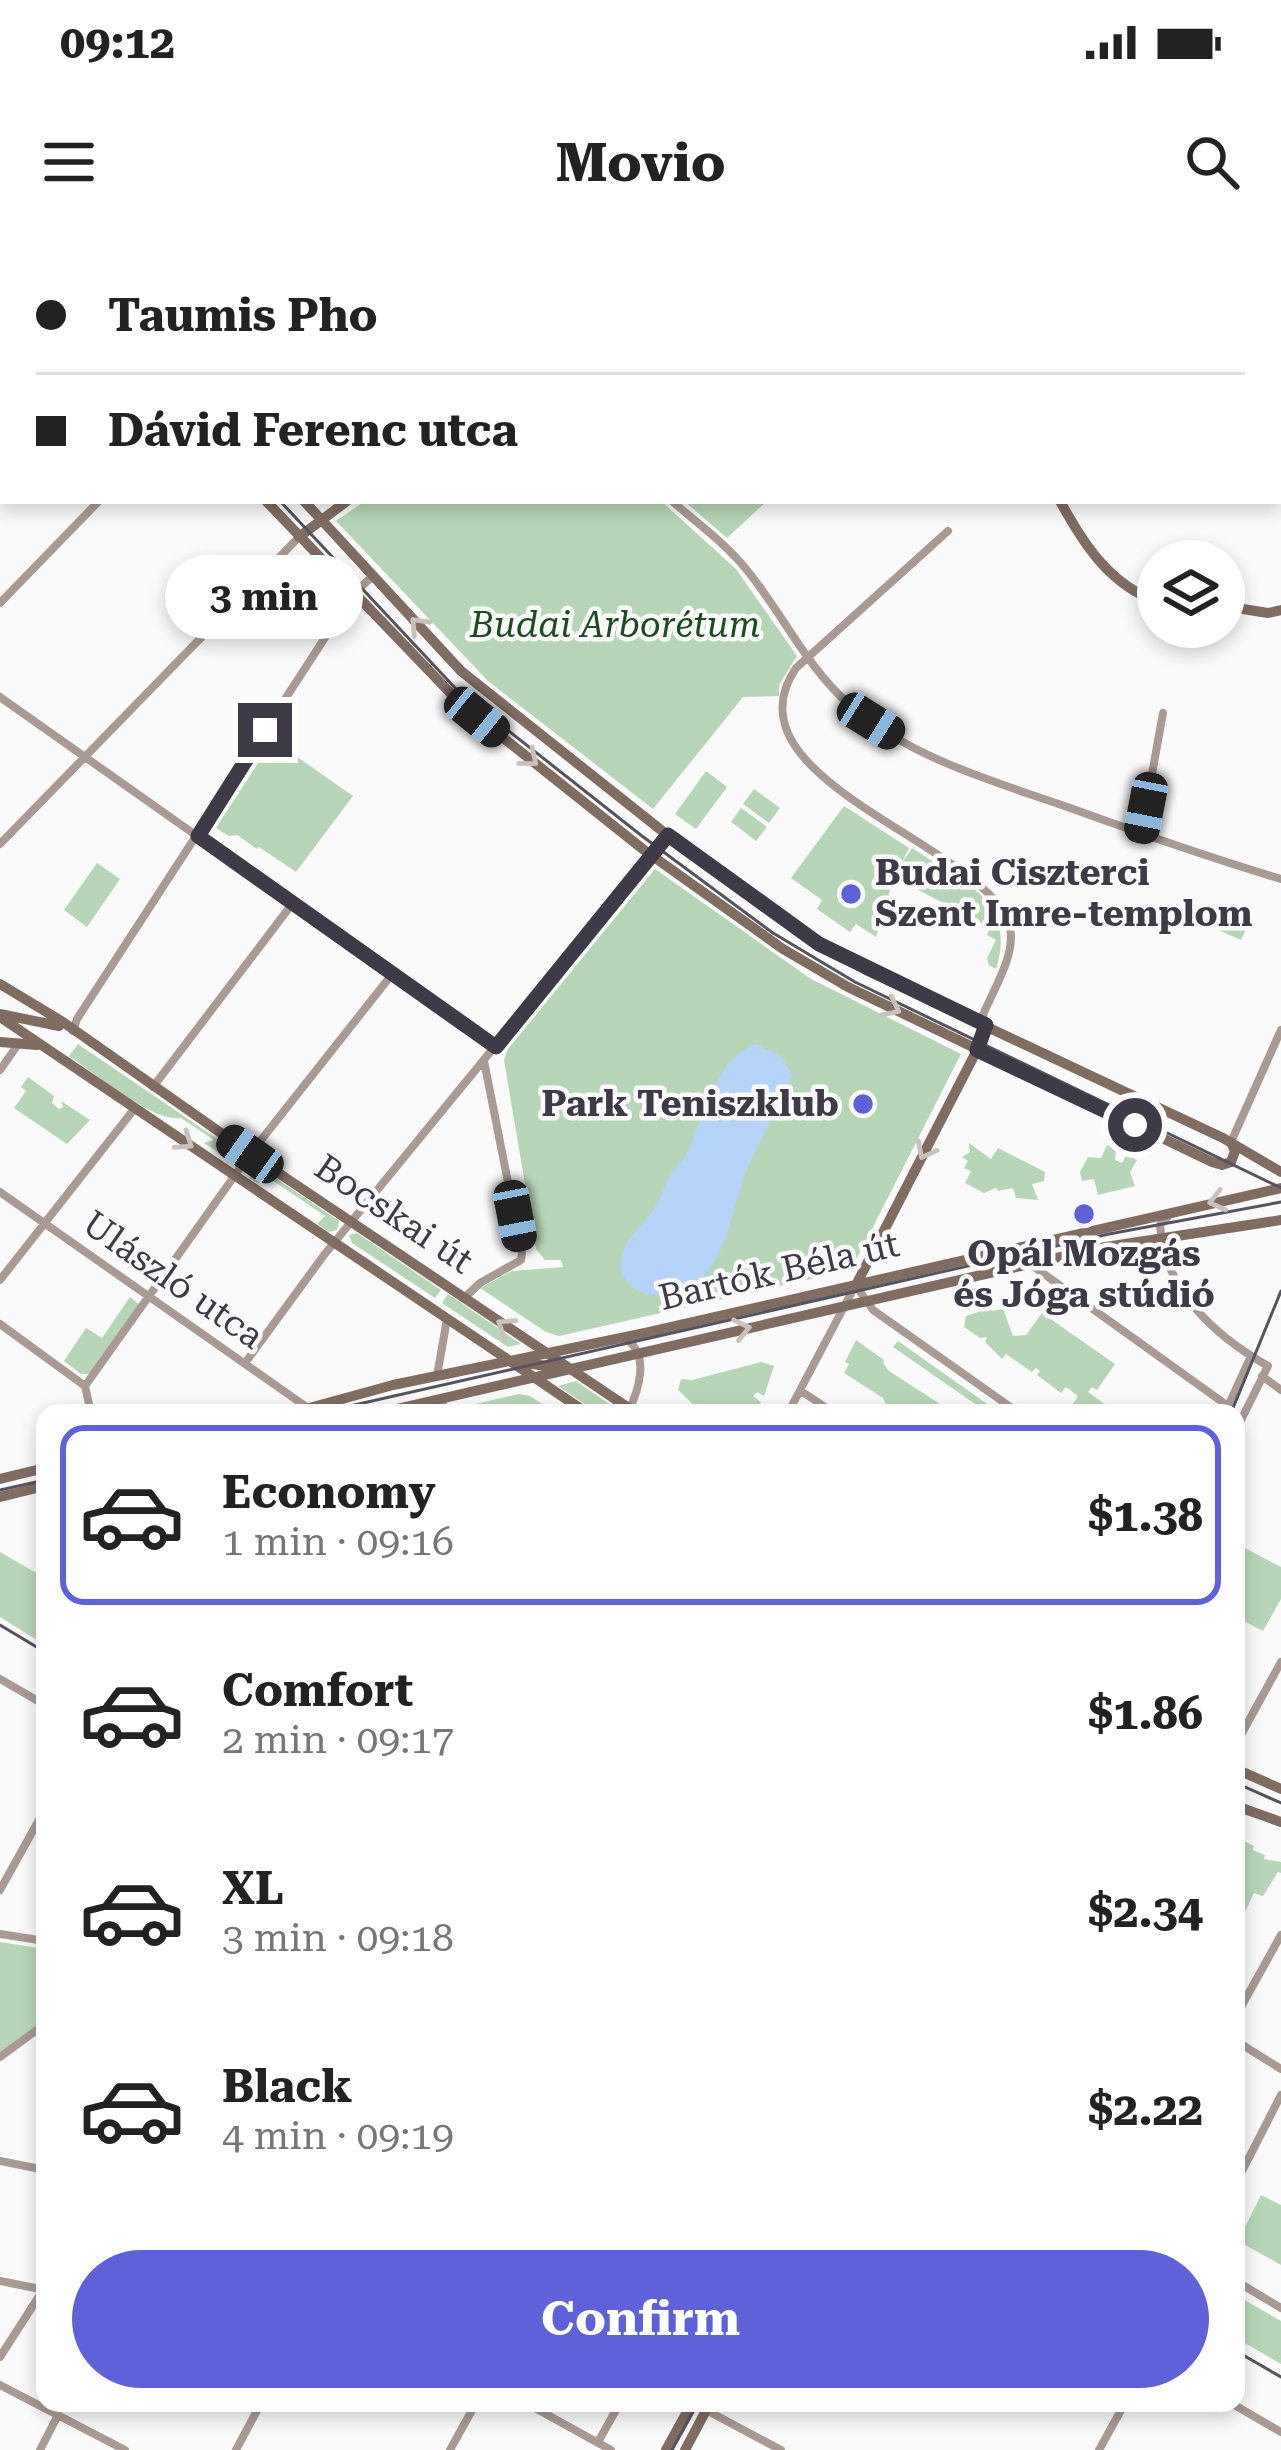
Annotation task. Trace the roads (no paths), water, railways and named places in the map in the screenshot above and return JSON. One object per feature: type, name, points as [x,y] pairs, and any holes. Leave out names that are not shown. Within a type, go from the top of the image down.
[{"type":"main road","points":[[269,504],[443,688],[652,856],[808,965],[1222,1165],[1233,1158],[1232,1142]]},
{"type":"main road","points":[[307,504],[461,671],[668,835],[819,944],[1232,1142],[1281,1172]]},
{"type":"main road","points":[[299,537],[343,504]]},
{"type":"main road","points":[[1062,504],[1106,570],[1137,592]]},
{"type":"main road","points":[[1245,610],[1268,614],[1281,610]]},
{"type":"main road","name":"Bocskai út","points":[[0,984],[619,1404]]},
{"type":"main road","points":[[0,1016],[28,1017],[73,1033]]},
{"type":"main road","name":"Bocskai út","points":[[0,1016],[574,1404]]},
{"type":"main road","points":[[856,1285],[986,1025]]},
{"type":"main road","name":"Bocskai út","points":[[1,1042],[46,1048]]},
{"type":"main road","name":"Bartók Béla út","points":[[337,1404],[437,1376],[1281,1187]]},
{"type":"main road","name":"Bartók Béla út","points":[[454,1404],[568,1369],[865,1300],[1138,1240],[1281,1220]]},
{"type":"main road","points":[[510,1360],[568,1369]]},
{"type":"main road","points":[[0,1479],[36,1470]]},
{"type":"main road","points":[[0,1497],[36,1488]]},
{"type":"main road","points":[[1245,1773],[1281,1789]]},
{"type":"main road","points":[[1245,1809],[1281,1822]]},
{"type":"main road","points":[[666,2450],[687,2412]]},
{"type":"main road","points":[[685,2450],[705,2412]]},
{"type":"street","points":[[0,603],[96,504]]},
{"type":"street","points":[[675,504],[745,568],[806,658],[852,707],[926,754],[1141,835],[1281,879]]},
{"type":"street","points":[[948,531],[806,658],[787,686],[786,719],[819,775],[980,883],[1004,909],[1012,938],[985,1011],[986,1025]]},
{"type":"street","points":[[0,844],[299,537]]},
{"type":"street","points":[[73,1033],[77,1019],[353,593],[373,576]]},
{"type":"street","points":[[0,697],[496,1047]]},
{"type":"street","points":[[1141,835],[1163,713]]},
{"type":"street","points":[[245,1363],[351,1222],[668,835]]},
{"type":"street","points":[[153,1087],[292,904]]},
{"type":"street","points":[[85,1386],[250,1154],[393,973]]},
{"type":"street","points":[[1232,1142],[1281,1030]]},
{"type":"street","points":[[0,1070],[20,1042]]},
{"type":"street","points":[[464,1298],[480,1283],[521,1260],[484,1061]]},
{"type":"street","points":[[0,1280],[135,1108]]},
{"type":"street","name":"Ulászló utca","points":[[0,1192],[302,1404]]},
{"type":"street","points":[[1172,1213],[1160,1225],[1161,1240],[1171,1269],[1193,1305],[1223,1337],[1268,1366],[1245,1411]]},
{"type":"street","points":[[1030,1264],[1219,1404]]},
{"type":"street","points":[[793,1404],[856,1285],[865,1300],[1007,1404]]},
{"type":"street","points":[[437,1376],[448,1318]]},
{"type":"street","points":[[0,1324],[85,1386],[89,1404]]},
{"type":"street","points":[[622,1337],[639,1352],[633,1404]]},
{"type":"street","points":[[1230,1404],[1251,1356]]},
{"type":"street","points":[[1262,1376],[1281,1390]]},
{"type":"street","points":[[801,1391],[820,1404]]},
{"type":"street","points":[[1245,1728],[1281,1662]]},
{"type":"street","points":[[0,1679],[36,1700]]},
{"type":"street","points":[[0,1889],[36,1825]]},
{"type":"street","points":[[0,1934],[36,1940]]},
{"type":"street","points":[[1245,2000],[1281,1934]]},
{"type":"street","points":[[0,2057],[36,2031]]},
{"type":"street","points":[[1245,2046],[1281,2068]]},
{"type":"street","points":[[1245,2165],[1281,2095]]},
{"type":"street","points":[[0,2162],[36,2168]]},
{"type":"street","points":[[0,2281],[36,2288]]},
{"type":"street","points":[[1245,2286],[1281,2308]]},
{"type":"street","points":[[0,2357],[36,2302]]},
{"type":"street","points":[[0,2385],[36,2404]]},
{"type":"street","points":[[1245,2411],[1281,2432]]},
{"type":"street","points":[[52,2412],[125,2450]]},
{"type":"street","points":[[236,2450],[256,2412]]},
{"type":"street","points":[[450,2450],[471,2412]]},
{"type":"street","points":[[543,2412],[611,2450]]},
{"type":"street","points":[[598,2442],[615,2412]]},
{"type":"street","points":[[718,2412],[781,2450]]},
{"type":"street","points":[[1099,2450],[1120,2412]]},
{"type":"street","points":[[40,2450],[58,2415]]},
{"type":"water","points":[[756,1044],[782,1057],[792,1075],[748,1167],[719,1253],[693,1284],[667,1294],[642,1293],[622,1274],[624,1250],[685,1157],[721,1075],[742,1051]]},
{"type":"tram line","points":[[283,504],[458,691],[773,933],[855,982],[1281,1188]]},
{"type":"tram line","points":[[359,1404],[1109,1234],[1281,1202]]},
{"type":"tram line","points":[[1235,1404],[1281,1291]]},
{"type":"tram line","points":[[0,1490],[36,1482]]},
{"type":"tram line","points":[[1245,1787],[1281,1803]]},
{"type":"tram line","points":[[672,2450],[693,2412]]},
{"type":"railway","points":[[0,1625],[36,1647]]},
{"type":"railway","points":[[1245,2356],[1281,2377]]},
{"type":"place","name":"Budai Ciszterci Szent Imre-templom","points":[[851,894]]},
{"type":"place","name":"Park Teniszklub","points":[[863,1104]]},
{"type":"place","name":"Opál Mozgás és Jóga stúdió","points":[[1084,1214]]},
{"type":"park label","name":"Budai Arborétum","points":[[615,625]]}]
